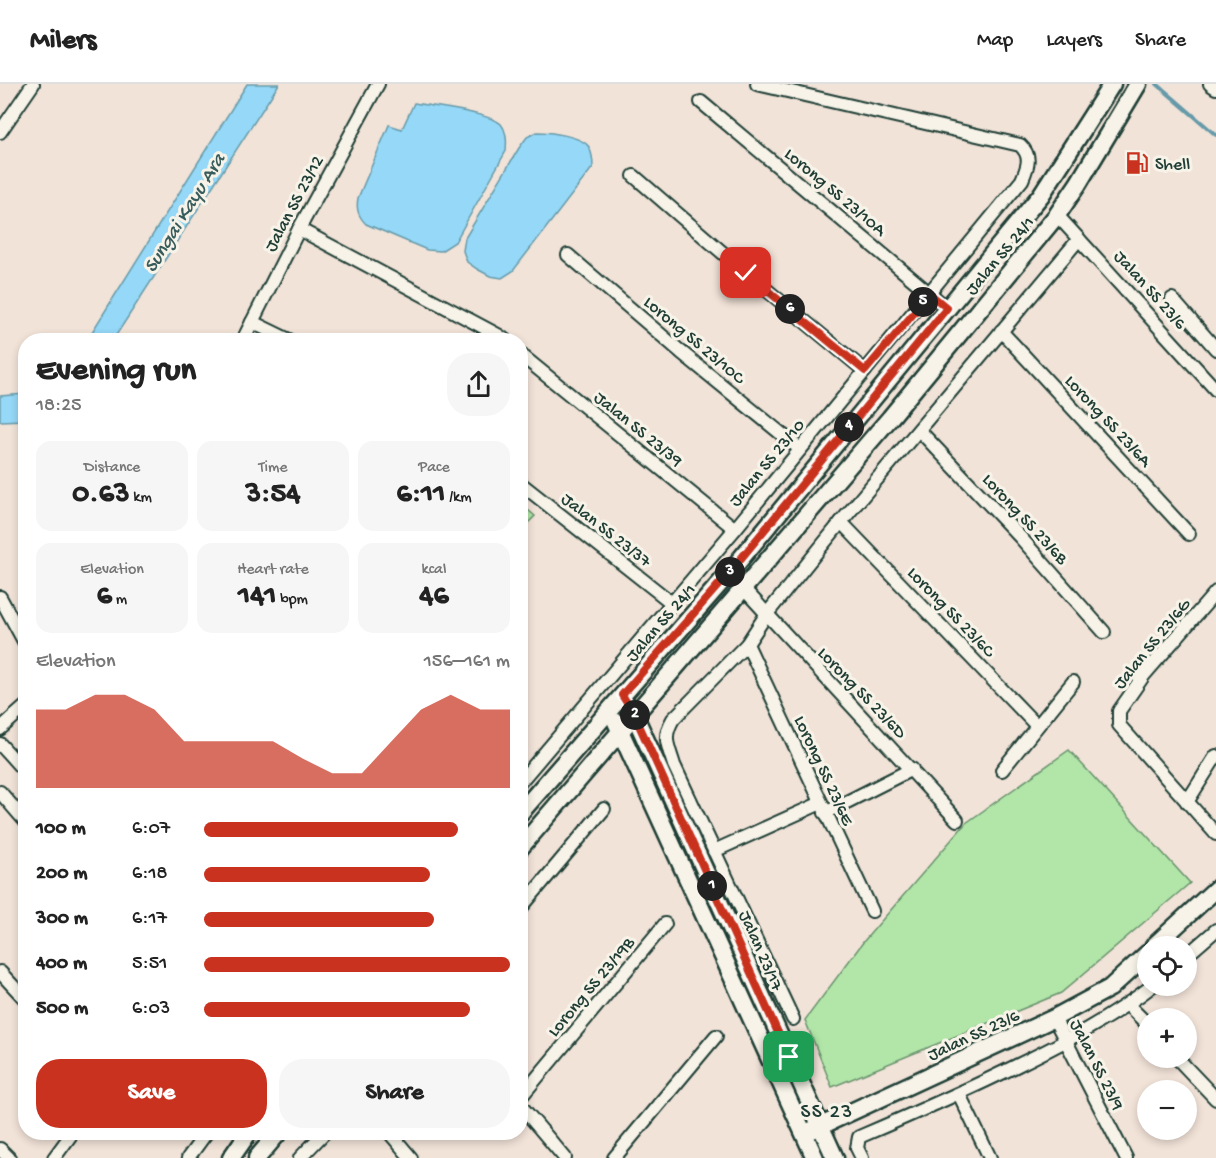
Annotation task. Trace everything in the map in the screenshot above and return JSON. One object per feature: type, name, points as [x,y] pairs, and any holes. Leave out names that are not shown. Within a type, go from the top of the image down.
[{"type":"main road","name":"Jalan SS 24/1","points":[[528,804],[729,573],[1041,195],[1112,84]]},
{"type":"main road","name":"Jalan SS 24/1","points":[[528,839],[890,418],[1057,215],[1135,89]]},
{"type":"main road","name":"Jalan 23/17","points":[[622,695],[634,714],[835,1158]]},
{"type":"main road","name":"Jalan 23/17","points":[[609,710],[621,730],[816,1158]]},
{"type":"main road","points":[[1165,936],[1216,888]]},
{"type":"main road","name":"Jalan SS 23/6","points":[[804,1134],[1054,1018],[1110,988],[1137,963]]},
{"type":"main road","points":[[231,1158],[243,1140]]},
{"type":"main road","points":[[257,1158],[272,1140]]},
{"type":"street","points":[[0,132],[33,84]]},
{"type":"street","name":"Jalan SS 23/12","points":[[246,333],[299,229],[378,84]]},
{"type":"street","name":"Jalan SS 23/10","points":[[528,773],[735,529],[930,294],[1022,180],[1029,158],[1026,150],[1020,145],[757,84]]},
{"type":"street","points":[[1210,84],[1216,88]]},
{"type":"street","name":"Lorong SS 23/10A","points":[[701,102],[947,308]]},
{"type":"street","points":[[634,176],[746,273],[865,371]]},
{"type":"street","name":"Jalan SS 23/6","points":[[1057,215],[1216,390]]},
{"type":"street","points":[[299,229],[494,333]]},
{"type":"street","points":[[793,1019],[674,765],[665,739],[668,728],[673,719],[747,644],[766,615],[841,522],[1079,239]]},
{"type":"street","name":"Lorong SS 23/10C","points":[[568,255],[800,450]]},
{"type":"street","points":[[1172,299],[1216,349]]},
{"type":"street","points":[[252,322],[275,333]]},
{"type":"street","name":"Lorong SS 23/6A","points":[[1001,331],[1189,534]]},
{"type":"street","name":"Jalan SS 23/39","points":[[528,361],[735,529]]},
{"type":"street","name":"Lorong SS 23/6B","points":[[919,430],[1020,537],[1104,632]]},
{"type":"street","name":"Jalan SS 23/37","points":[[528,489],[672,603]]},
{"type":"street","name":"Lorong SS 23/6C","points":[[841,522],[1037,726]]},
{"type":"street","name":"Lorong SS 23/6D","points":[[742,588],[957,820]]},
{"type":"street","name":"Jalan SS 23/6G","points":[[1216,592],[1144,675],[1119,711],[1119,725],[1216,834]]},
{"type":"street","points":[[0,597],[3,610],[18,633]]},
{"type":"street","name":"Lorong SS 23/6E","points":[[747,644],[872,911]]},
{"type":"street","points":[[1002,770],[1073,682]]},
{"type":"street","points":[[0,729],[18,713]]},
{"type":"street","points":[[0,744],[18,764]]},
{"type":"street","points":[[1187,802],[1216,756]]},
{"type":"street","points":[[714,851],[823,808],[912,769]]},
{"type":"street","points":[[0,792],[18,813]]},
{"type":"street","points":[[528,899],[604,809]]},
{"type":"street","name":"Lorong SS 23/19B","points":[[528,1088],[665,924]]},
{"type":"street","points":[[1197,946],[1216,930]]},
{"type":"street","points":[[0,972],[18,991]]},
{"type":"street","points":[[862,1158],[857,1148],[859,1137],[959,1094],[1067,1041],[1139,996]]},
{"type":"street","points":[[1128,1005],[1137,1014]]},
{"type":"street","name":"Jalan SS 23/9","points":[[1054,1018],[1126,1158]]},
{"type":"street","points":[[614,1158],[716,1036]]},
{"type":"street","points":[[1187,1068],[1216,1099]]},
{"type":"street","points":[[959,1094],[990,1158]]},
{"type":"street","points":[[528,1114],[565,1158]]},
{"type":"street","points":[[54,1158],[67,1140]]},
{"type":"street","points":[[188,1158],[201,1140]]},
{"type":"street","points":[[300,1158],[317,1140]]},
{"type":"street","points":[[396,1140],[411,1158]]},
{"type":"street","points":[[0,1149],[9,1158]]},
{"type":"green space","points":[[528,510],[535,516],[528,523]]},
{"type":"green space","points":[[1069,750],[1190,883],[1061,993],[832,1087],[805,1020],[864,941],[966,823]]},
{"type":"water","name":"Sungai Kayu Ara","points":[[247,84],[279,84],[118,333],[91,333]]},
{"type":"water","points":[[414,103],[485,116],[501,124],[506,137],[506,151],[455,242],[441,251],[427,250],[366,224],[359,215],[358,198],[389,125],[402,129]]},
{"type":"water","points":[[537,132],[565,135],[585,143],[591,152],[593,167],[513,271],[502,278],[490,276],[467,262],[463,251],[465,238],[519,148],[527,137]]},
{"type":"water","points":[[18,395],[18,420],[0,421],[0,396]]},
{"type":"waterway","points":[[1157,84],[1216,135]]},
{"type":"place","name":"Shell","points":[[1137,163]]},
{"type":"district","name":"SS 23","points":[[827,1110]]},
{"type":"route","points":[[746,273],[865,371],[930,294],[947,308],[729,573],[622,695],[634,714],[789,1057]]}]
